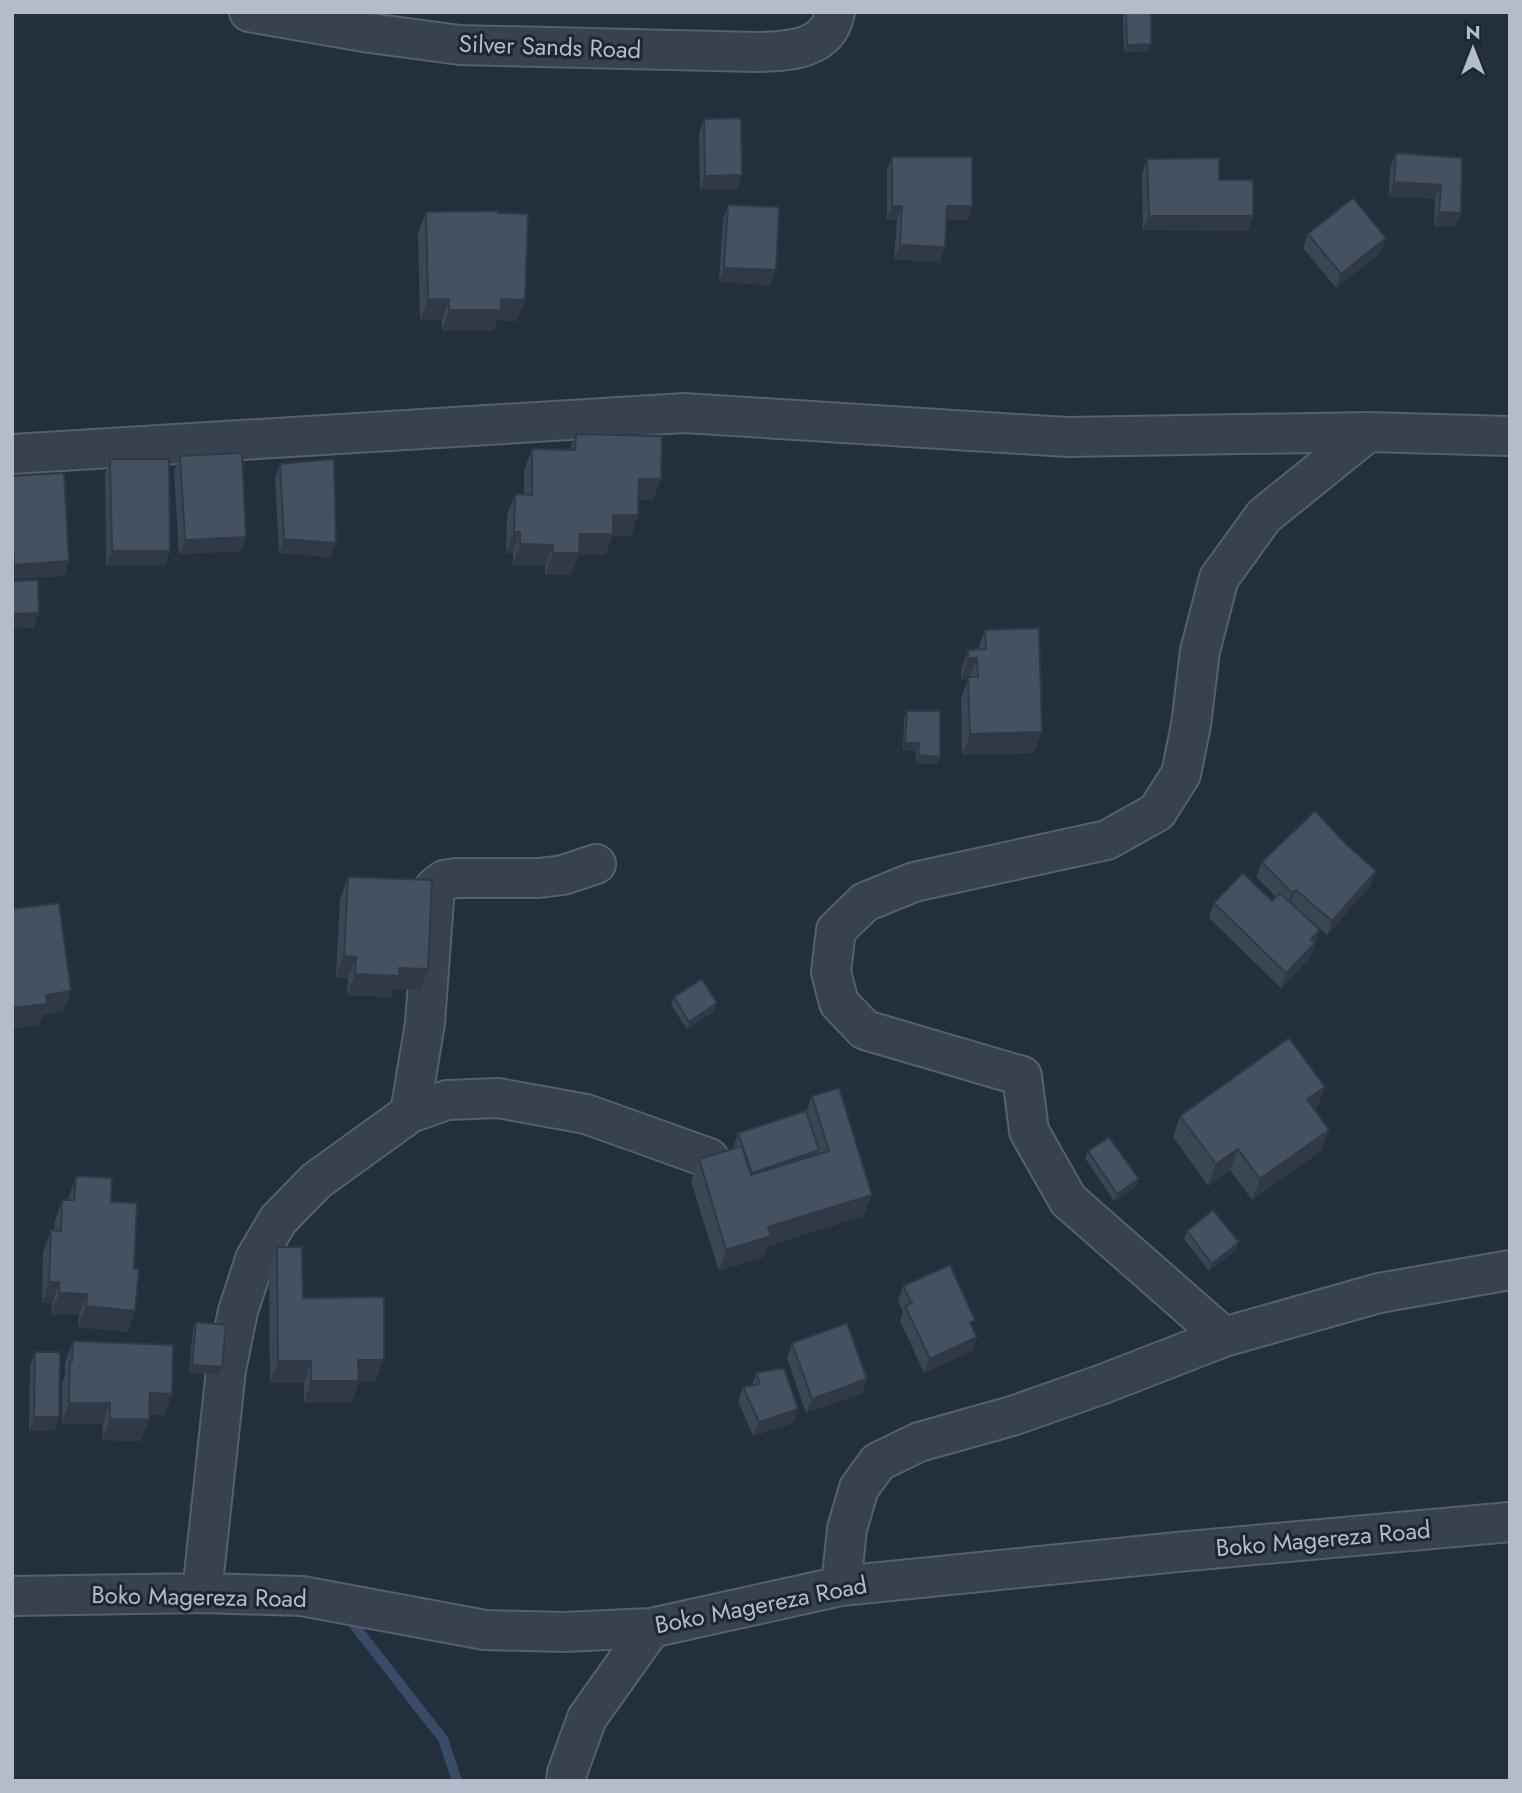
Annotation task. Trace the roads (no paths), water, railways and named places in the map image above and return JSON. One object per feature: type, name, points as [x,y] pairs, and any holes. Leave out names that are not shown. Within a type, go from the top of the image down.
[{"type":"street","name":"Silver Sands Road","points":[[249,12],[460,45],[758,52],[796,51],[824,37],[835,12]]},
{"type":"street","points":[[12,454],[684,413],[1067,437],[1368,432],[1510,436]]},
{"type":"street","points":[[1224,1337],[1068,1200],[1029,1131],[1022,1076],[865,1030],[839,1003],[831,972],[836,930],[865,902],[914,882],[1107,840],[1157,812],[1181,774],[1191,725],[1199,652],[1219,578],[1264,516],[1368,432]]},
{"type":"street","points":[[410,1113],[425,1023],[435,887],[444,880],[456,878],[500,879],[563,875],[596,864]]},
{"type":"street","points":[[202,1593],[226,1370],[237,1311],[255,1259],[278,1220],[316,1181],[410,1113],[447,1100],[498,1098],[586,1114],[709,1158]]},
{"type":"street","points":[[841,1586],[847,1529],[859,1488],[878,1462],[919,1442],[1012,1416],[1224,1337],[1379,1293],[1510,1270]]},
{"type":"street","name":"Boko Magereza Road","points":[[12,1597],[202,1593],[302,1596],[485,1630],[564,1632],[651,1628],[841,1586],[1510,1522]]},
{"type":"street","points":[[566,1781],[587,1718],[651,1628]]},
{"type":"waterway","points":[[347,1616],[443,1739],[457,1781]]}]
